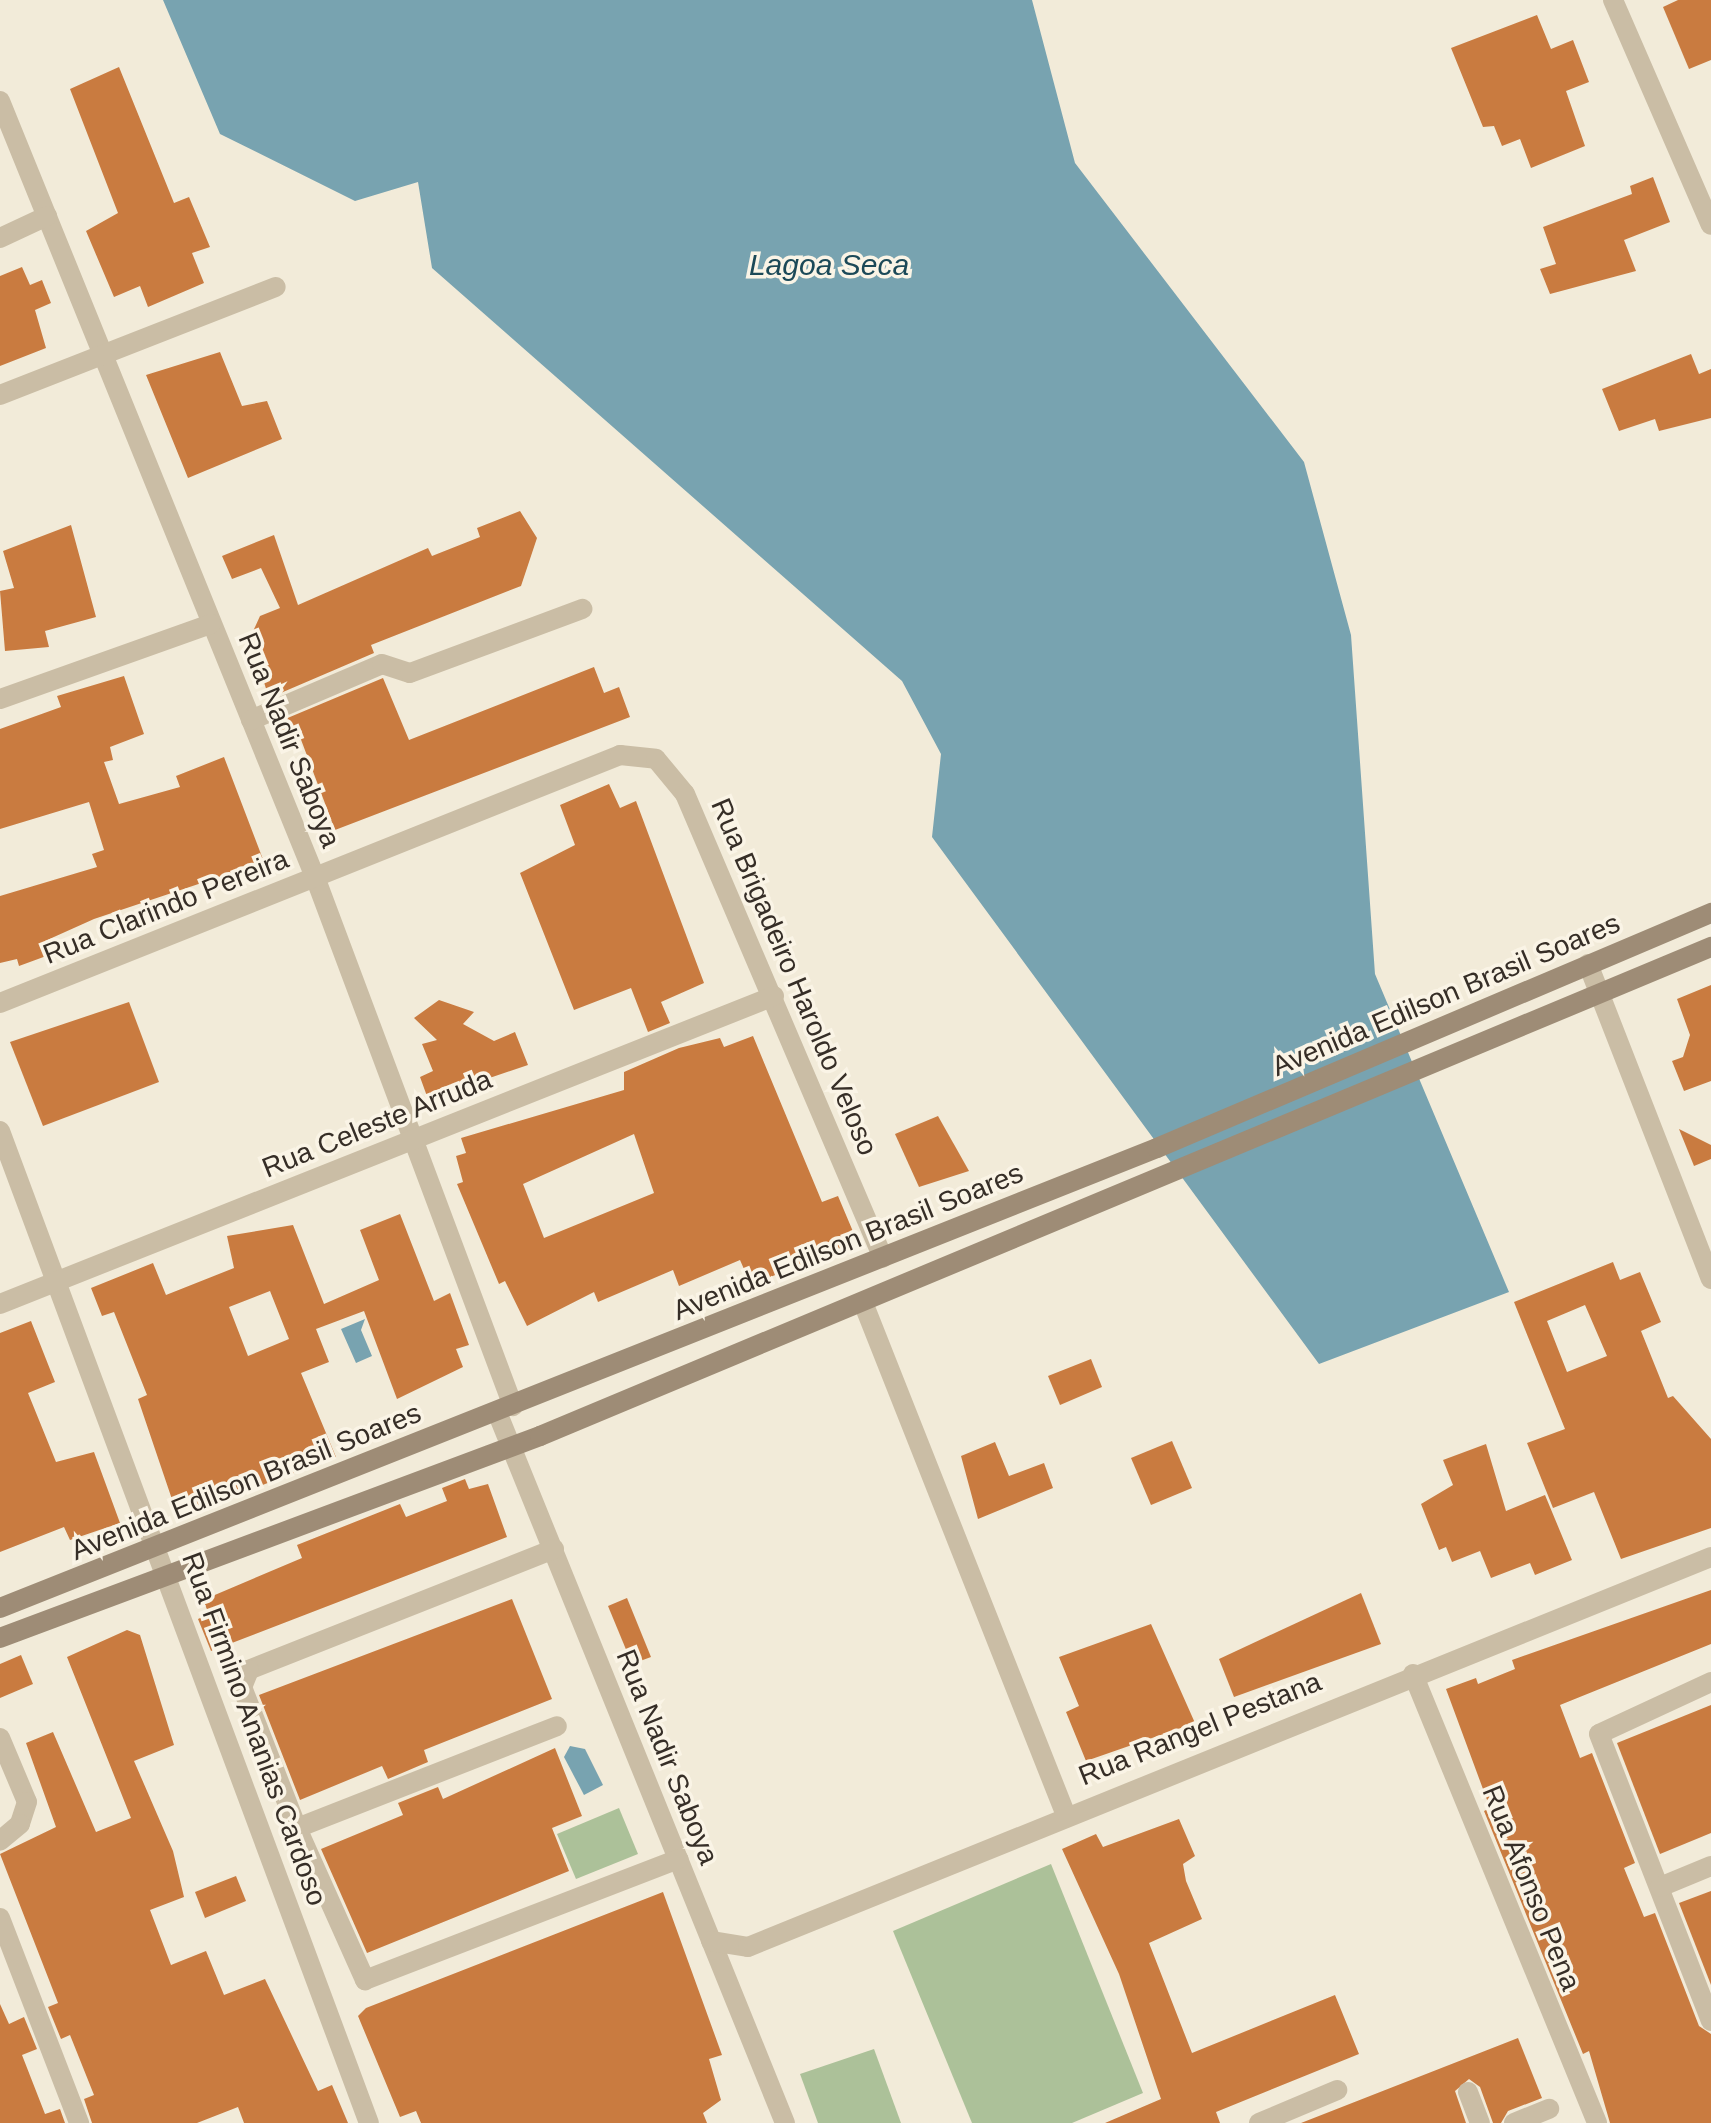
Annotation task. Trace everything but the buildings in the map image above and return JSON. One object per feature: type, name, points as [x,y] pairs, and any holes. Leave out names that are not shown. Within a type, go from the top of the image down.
[{"type":"main road","name":"Avenida Edilson Brasil Soares","points":[[0,1608],[158,1550],[1157,1148],[1404,1046],[1711,913]]},
{"type":"main road","name":"Avenida Edilson Brasil Soares","points":[[0,1638],[510,1448],[864,1305],[1711,947]]},
{"type":"street","points":[[1613,0],[1711,225]]},
{"type":"street","name":"Rua Nadir Saboya","points":[[0,101],[315,877],[417,1138],[505,1409],[510,1448],[554,1549],[785,2123]]},
{"type":"street","points":[[0,238],[47,216]]},
{"type":"street","points":[[0,395],[105,359],[276,287]]},
{"type":"street","points":[[251,720],[382,664],[410,673],[582,609]]},
{"type":"street","points":[[0,699],[211,624]]},
{"type":"street","name":"Rua Clarindo Pereira","points":[[0,1003],[620,755]]},
{"type":"street","name":"Rua Brigadeiro Haroldo Veloso","points":[[620,755],[656,759],[672,773],[774,996],[883,1258]]},
{"type":"street","points":[[1588,964],[1711,1279]]},
{"type":"street","name":"Rua Celeste Arruda","points":[[0,1304],[774,996]]},
{"type":"street","name":"Rua Firmino Ananias Cardoso","points":[[0,1131],[369,2123]]},
{"type":"street","points":[[864,1305],[1065,1813]]},
{"type":"street","points":[[554,1549],[249,1670],[242,1687],[297,1828],[365,1980],[678,1859]]},
{"type":"street","name":"Rua Rangel Pestana","points":[[711,1941],[748,1947],[1065,1813],[1711,1557]]},
{"type":"street","name":"Rua Afonso Pena","points":[[1413,1674],[1597,2123]]},
{"type":"street","points":[[1711,1682],[1599,1734],[1711,2021]]},
{"type":"street","points":[[297,1828],[557,1726]]},
{"type":"street","points":[[0,1738],[27,1802],[20,1824],[0,1841]]},
{"type":"street","points":[[1660,1887],[1711,1866]]},
{"type":"street","points":[[0,1918],[79,2123]]},
{"type":"street","points":[[1259,2123],[1337,2090]]},
{"type":"street","points":[[1468,2092],[1480,2123]]},
{"type":"street","points":[[1514,2123],[1549,2109]]},
{"type":"green space","points":[[619,1808],[638,1854],[576,1879],[557,1834]]},
{"type":"green space","points":[[1051,1864],[1143,2093],[1072,2123],[972,2123],[893,1931]]},
{"type":"green space","points":[[874,2049],[901,2123],[818,2123],[800,2074]]},
{"type":"water","name":"Lagoa Seca","points":[[163,0],[1032,0],[1075,163],[1304,462],[1351,635],[1375,974],[1509,1292],[1319,1364],[932,837],[941,754],[902,681],[432,268],[418,182],[355,201],[220,134]]},
{"type":"water","points":[[365,1319],[361,1330],[372,1356],[356,1363],[341,1329]]},
{"type":"water","points":[[570,1746],[585,1749],[603,1785],[584,1795],[564,1757]]}]
